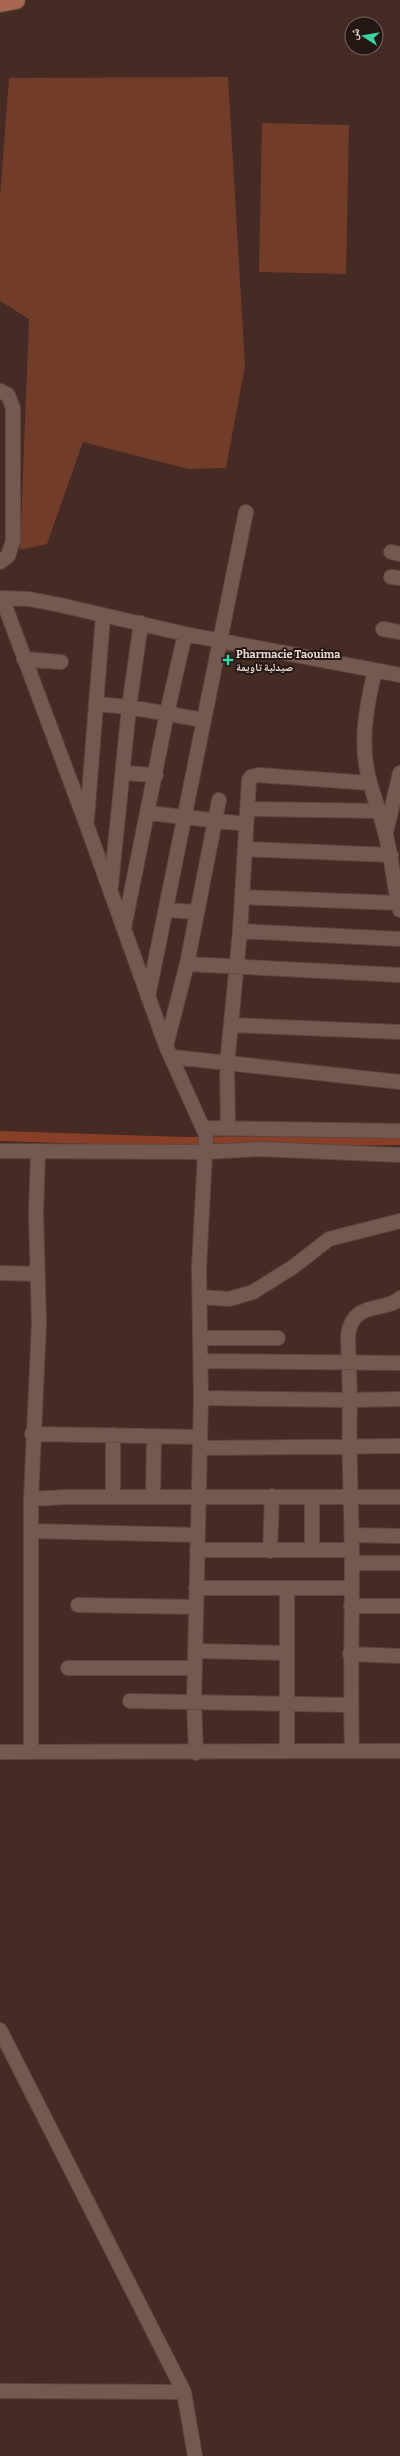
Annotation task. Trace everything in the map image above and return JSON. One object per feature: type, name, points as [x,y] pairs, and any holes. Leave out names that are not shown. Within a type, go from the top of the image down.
[{"type":"main road","points":[[0,3],[16,0]]},
{"type":"street","points":[[0,391],[8,395],[13,408],[13,541],[8,556],[0,562]]},
{"type":"street","points":[[148,997],[186,817],[203,720],[221,640],[246,512]]},
{"type":"street","points":[[196,1753],[194,1702],[197,1497],[201,1398],[200,1297],[205,1131],[169,1052],[86,823],[1,598],[30,599],[52,603],[185,634],[400,675]]},
{"type":"street","points":[[86,823],[103,616]]},
{"type":"street","points":[[110,890],[130,707],[141,623]]},
{"type":"street","points":[[383,629],[400,632]]},
{"type":"street","points":[[124,928],[149,813],[167,713],[185,634]]},
{"type":"street","points":[[24,658],[61,662]]},
{"type":"street","points":[[242,896],[399,907],[386,834],[370,783],[364,752],[364,726],[375,670]]},
{"type":"street","points":[[96,704],[130,707],[203,720]]},
{"type":"street","points":[[123,773],[156,775]]},
{"type":"street","points":[[386,834],[400,773]]},
{"type":"street","points":[[228,1128],[227,1065],[240,931],[248,785],[251,777],[254,775],[370,783]]},
{"type":"street","points":[[169,1052],[219,800]]},
{"type":"street","points":[[247,809],[380,811]]},
{"type":"street","points":[[149,813],[246,824]]},
{"type":"street","points":[[245,849],[390,855]]},
{"type":"street","points":[[166,910],[198,912]]},
{"type":"street","points":[[240,931],[400,939]]},
{"type":"street","points":[[187,964],[400,975]]},
{"type":"street","points":[[231,1025],[400,1032]]},
{"type":"street","points":[[169,1052],[227,1065],[400,1082]]},
{"type":"street","points":[[205,1131],[228,1128],[400,1132]]},
{"type":"street","points":[[0,1151],[205,1152],[260,1149],[400,1155]]},
{"type":"street","points":[[31,1752],[32,1434],[39,1323],[38,1152]]},
{"type":"street","points":[[200,1297],[229,1299],[253,1292],[293,1267],[329,1239],[400,1221]]},
{"type":"street","points":[[0,1273],[38,1274]]},
{"type":"street","points":[[352,1750],[350,1654],[352,1535],[349,1497],[348,1446],[350,1400],[348,1362],[349,1326],[355,1318],[366,1310],[400,1298]]},
{"type":"street","points":[[201,1338],[278,1338]]},
{"type":"street","points":[[201,1362],[400,1363]]},
{"type":"street","points":[[201,1398],[350,1400],[400,1399]]},
{"type":"street","points":[[32,1434],[154,1436],[200,1442],[400,1446]]},
{"type":"street","points":[[113,1435],[113,1497]]},
{"type":"street","points":[[153,1497],[154,1436]]},
{"type":"street","points":[[31,1499],[272,1496],[400,1497]]},
{"type":"street","points":[[270,1551],[272,1496]]},
{"type":"street","points":[[312,1497],[312,1550]]},
{"type":"street","points":[[31,1531],[197,1535]]},
{"type":"street","points":[[352,1535],[400,1536]]},
{"type":"street","points":[[197,1550],[312,1550],[400,1563]]},
{"type":"street","points":[[196,1588],[352,1588]]},
{"type":"street","points":[[287,1589],[287,1751]]},
{"type":"street","points":[[78,1605],[196,1607]]},
{"type":"street","points":[[351,1606],[400,1606]]},
{"type":"street","points":[[195,1651],[286,1653]]},
{"type":"street","points":[[350,1654],[400,1656]]},
{"type":"street","points":[[68,1668],[195,1668]]},
{"type":"street","points":[[130,1701],[350,1705]]},
{"type":"street","points":[[0,1752],[196,1753],[352,1750],[400,1751]]},
{"type":"street","points":[[0,2030],[184,2392],[195,2456]]},
{"type":"street","points":[[0,2390],[184,2392]]},
{"type":"shaded area","points":[[228,77],[245,366],[226,468],[188,469],[83,442],[47,544],[20,550],[29,319],[0,301],[0,197],[9,78]]},
{"type":"shaded area","points":[[262,123],[349,125],[346,274],[259,272]]},
{"type":"waterway","points":[[0,1136],[184,1142],[400,1140]]},
{"type":"place","name":"Pharmacie Taouima صيدلية تاويمة","points":[[228,660]]}]
